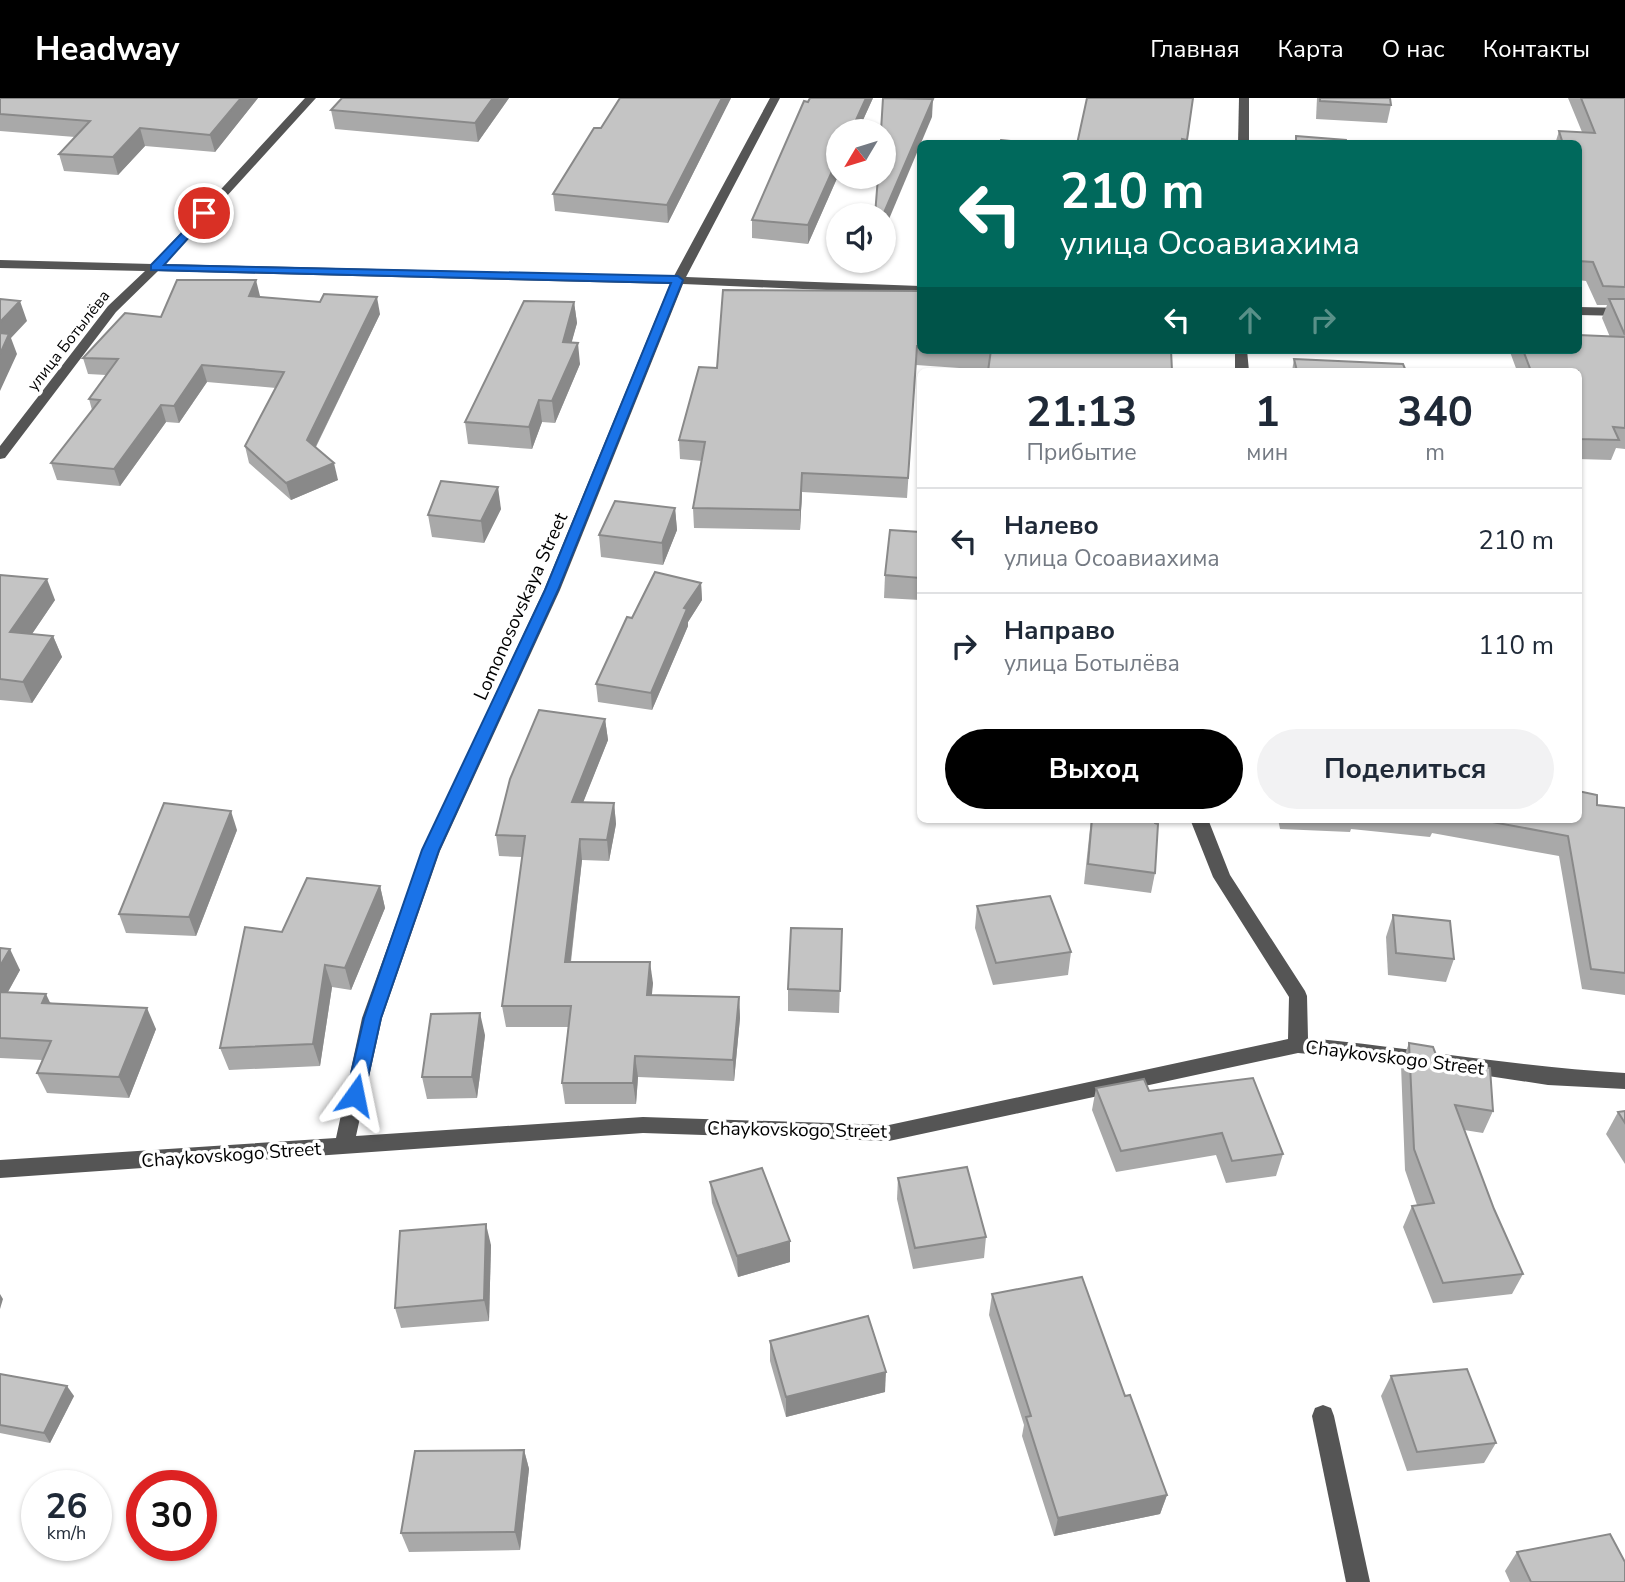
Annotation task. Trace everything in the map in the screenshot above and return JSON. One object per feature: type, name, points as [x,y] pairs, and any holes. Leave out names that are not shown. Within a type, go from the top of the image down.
[{"type":"street","name":"улица Ботылёва","points":[[0,456],[112,309],[155,268],[312,98]]},
{"type":"street","name":"Lomonosovskaya Street","points":[[344,1146],[372,1018],[430,850],[552,590],[678,280],[775,98]]},
{"type":"street","points":[[1242,140],[1244,98]]},
{"type":"street","points":[[0,264],[678,280],[917,290]]},
{"type":"street","points":[[1582,311],[1625,312]]},
{"type":"street","points":[[1201,823],[1222,877],[1298,996],[1298,1045]]},
{"type":"street","name":"Chaykovskogo Street","points":[[0,1169],[643,1125],[889,1133],[1298,1045],[1396,1054],[1548,1077],[1625,1081]]},
{"type":"street","points":[[1323,1416],[1358,1582]]},
{"type":"building","points":[[0,98],[241,98],[210,135],[140,128],[113,157],[59,154],[90,121],[0,114]]},
{"type":"building","points":[[342,98],[493,98],[475,123],[331,110]]},
{"type":"building","points":[[620,98],[722,98],[667,205],[553,194],[594,128],[601,128]]},
{"type":"building","points":[[810,98],[866,98],[856,119],[826,119],[826,185],[808,225],[752,220],[804,101],[808,102]]},
{"type":"building","points":[[883,98],[933,99],[896,185],[896,119],[882,119]]},
{"type":"building","points":[[1087,98],[1193,98],[1187,140],[1078,140]]},
{"type":"building","points":[[1320,98],[1390,98],[1391,105],[1320,101]]},
{"type":"building","points":[[1581,98],[1625,98],[1625,287],[1603,286],[1593,262],[1582,261],[1582,140],[1562,140],[1559,131],[1595,133]]},
{"type":"building","points":[[1296,136],[1346,140],[1296,140]]},
{"type":"building","points":[[877,189],[894,189],[888,203],[876,203]]},
{"type":"building","points":[[177,280],[256,280],[249,296],[320,302],[324,294],[377,297],[307,440],[334,463],[286,483],[245,446],[284,372],[202,365],[174,406],[161,405],[114,469],[51,463],[100,400],[89,399],[118,359],[83,358],[125,313],[161,317]]},
{"type":"building","points":[[723,290],[917,291],[917,346],[908,478],[802,473],[800,510],[693,508],[705,442],[679,440],[699,367],[717,368]]},
{"type":"building","points":[[0,299],[20,301],[0,322]]},
{"type":"building","points":[[1609,299],[1625,299],[1625,335]]},
{"type":"building","points":[[524,301],[574,302],[563,342],[578,343],[552,401],[539,400],[529,427],[465,422]]},
{"type":"building","points":[[0,333],[9,334],[0,354]]},
{"type":"building","points":[[1582,335],[1625,337],[1625,428],[1613,427],[1619,440],[1582,439],[1582,368],[1530,368],[1525,354],[1582,354]]},
{"type":"building","points":[[990,354],[1171,354],[1172,368],[988,368]]},
{"type":"building","points":[[1294,359],[1403,364],[1405,368],[1296,368]]},
{"type":"building","points":[[441,481],[498,487],[481,521],[428,515]]},
{"type":"building","points":[[615,501],[675,508],[662,543],[599,535]]},
{"type":"building","points":[[890,530],[917,532],[917,578],[885,575]]},
{"type":"building","points":[[655,572],[701,583],[684,608],[687,609],[651,693],[596,684],[627,617],[632,618]]},
{"type":"building","points":[[0,575],[47,579],[10,632],[53,636],[23,682],[0,679]]},
{"type":"building","points":[[539,710],[605,719],[572,802],[614,803],[607,840],[580,839],[565,962],[650,962],[647,995],[739,997],[733,1060],[635,1056],[633,1083],[562,1083],[571,1006],[502,1006],[525,836],[496,835],[510,779]]},
{"type":"building","points":[[1582,792],[1597,795],[1597,805],[1625,808],[1625,973],[1591,969],[1568,836],[1498,823],[1582,823]]},
{"type":"building","points":[[164,803],[231,811],[189,917],[119,914]]},
{"type":"building","points":[[1092,823],[1158,824],[1155,873],[1088,864]]},
{"type":"building","points":[[307,878],[380,886],[345,968],[325,965],[313,1044],[220,1048],[245,927],[282,932]]},
{"type":"building","points":[[1050,896],[1071,952],[996,963],[977,906]]},
{"type":"building","points":[[1393,915],[1450,921],[1454,959],[1396,953]]},
{"type":"building","points":[[791,928],[842,929],[840,991],[788,989]]},
{"type":"building","points":[[0,948],[10,949],[0,966]]},
{"type":"building","points":[[0,992],[46,994],[42,1003],[147,1008],[119,1077],[37,1073],[51,1041],[0,1038]]},
{"type":"building","points":[[480,1013],[472,1077],[422,1077],[431,1014]]},
{"type":"building","points":[[1409,1043],[1433,1047],[1438,1060],[1490,1068],[1493,1111],[1455,1105],[1494,1209],[1523,1274],[1443,1283],[1412,1206],[1434,1203],[1414,1149]]},
{"type":"building","points":[[1253,1078],[1283,1154],[1232,1161],[1222,1133],[1121,1151],[1096,1088],[1144,1079],[1149,1091]]},
{"type":"building","points":[[1625,1111],[1625,1123],[1618,1112]]},
{"type":"building","points":[[967,1167],[986,1237],[915,1248],[898,1178]]},
{"type":"building","points":[[762,1168],[790,1241],[737,1256],[710,1182]]},
{"type":"building","points":[[486,1224],[484,1300],[395,1308],[400,1231]]},
{"type":"building","points":[[1082,1277],[1125,1396],[1130,1395],[1167,1495],[1058,1518],[1026,1417],[1031,1416],[992,1294]]},
{"type":"building","points":[[868,1316],[886,1372],[786,1397],[770,1341]]},
{"type":"building","points":[[1467,1369],[1496,1443],[1417,1452],[1391,1376]]},
{"type":"building","points":[[0,1374],[67,1386],[44,1433],[0,1425]]},
{"type":"building","points":[[524,1450],[515,1532],[401,1533],[415,1451]]},
{"type":"building","points":[[1610,1534],[1625,1562],[1625,1582],[1531,1582],[1517,1552]]},
{"type":"route","points":[[204,213],[155,268],[678,280],[552,590],[430,850],[372,1018],[355,1095]]}]
